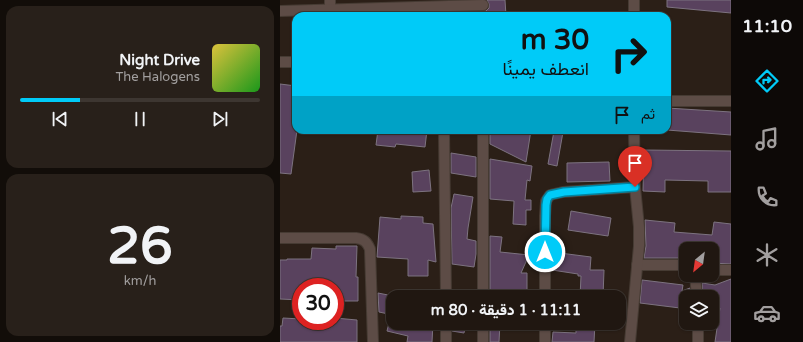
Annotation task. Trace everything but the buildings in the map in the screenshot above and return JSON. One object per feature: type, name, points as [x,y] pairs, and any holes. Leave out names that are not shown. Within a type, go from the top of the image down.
[{"type":"street","points":[[634,0],[634,12]]},
{"type":"street","points":[[280,11],[483,3]]},
{"type":"street","points":[[280,62],[292,62]]},
{"type":"street","points":[[671,101],[731,101]]},
{"type":"street","points":[[444,134],[446,290]]},
{"type":"street","points":[[483,134],[483,290]]},
{"type":"street","points":[[630,342],[639,246],[639,227],[635,187],[634,134]]},
{"type":"street","points":[[545,290],[545,216],[546,201],[549,196],[564,192],[635,187]]},
{"type":"street","points":[[280,238],[356,238],[366,241],[370,249],[373,342]]},
{"type":"street","points":[[637,265],[679,265]]},
{"type":"street","points":[[719,270],[731,270]]},
{"type":"street","points":[[446,330],[446,342]]},
{"type":"street","points":[[483,330],[483,342]]},
{"type":"street","points":[[545,330],[545,342]]},
{"type":"street","points":[[698,330],[698,342]]},
{"type":"route","points":[[545,252],[546,201],[550,195],[564,192],[635,187]]}]
